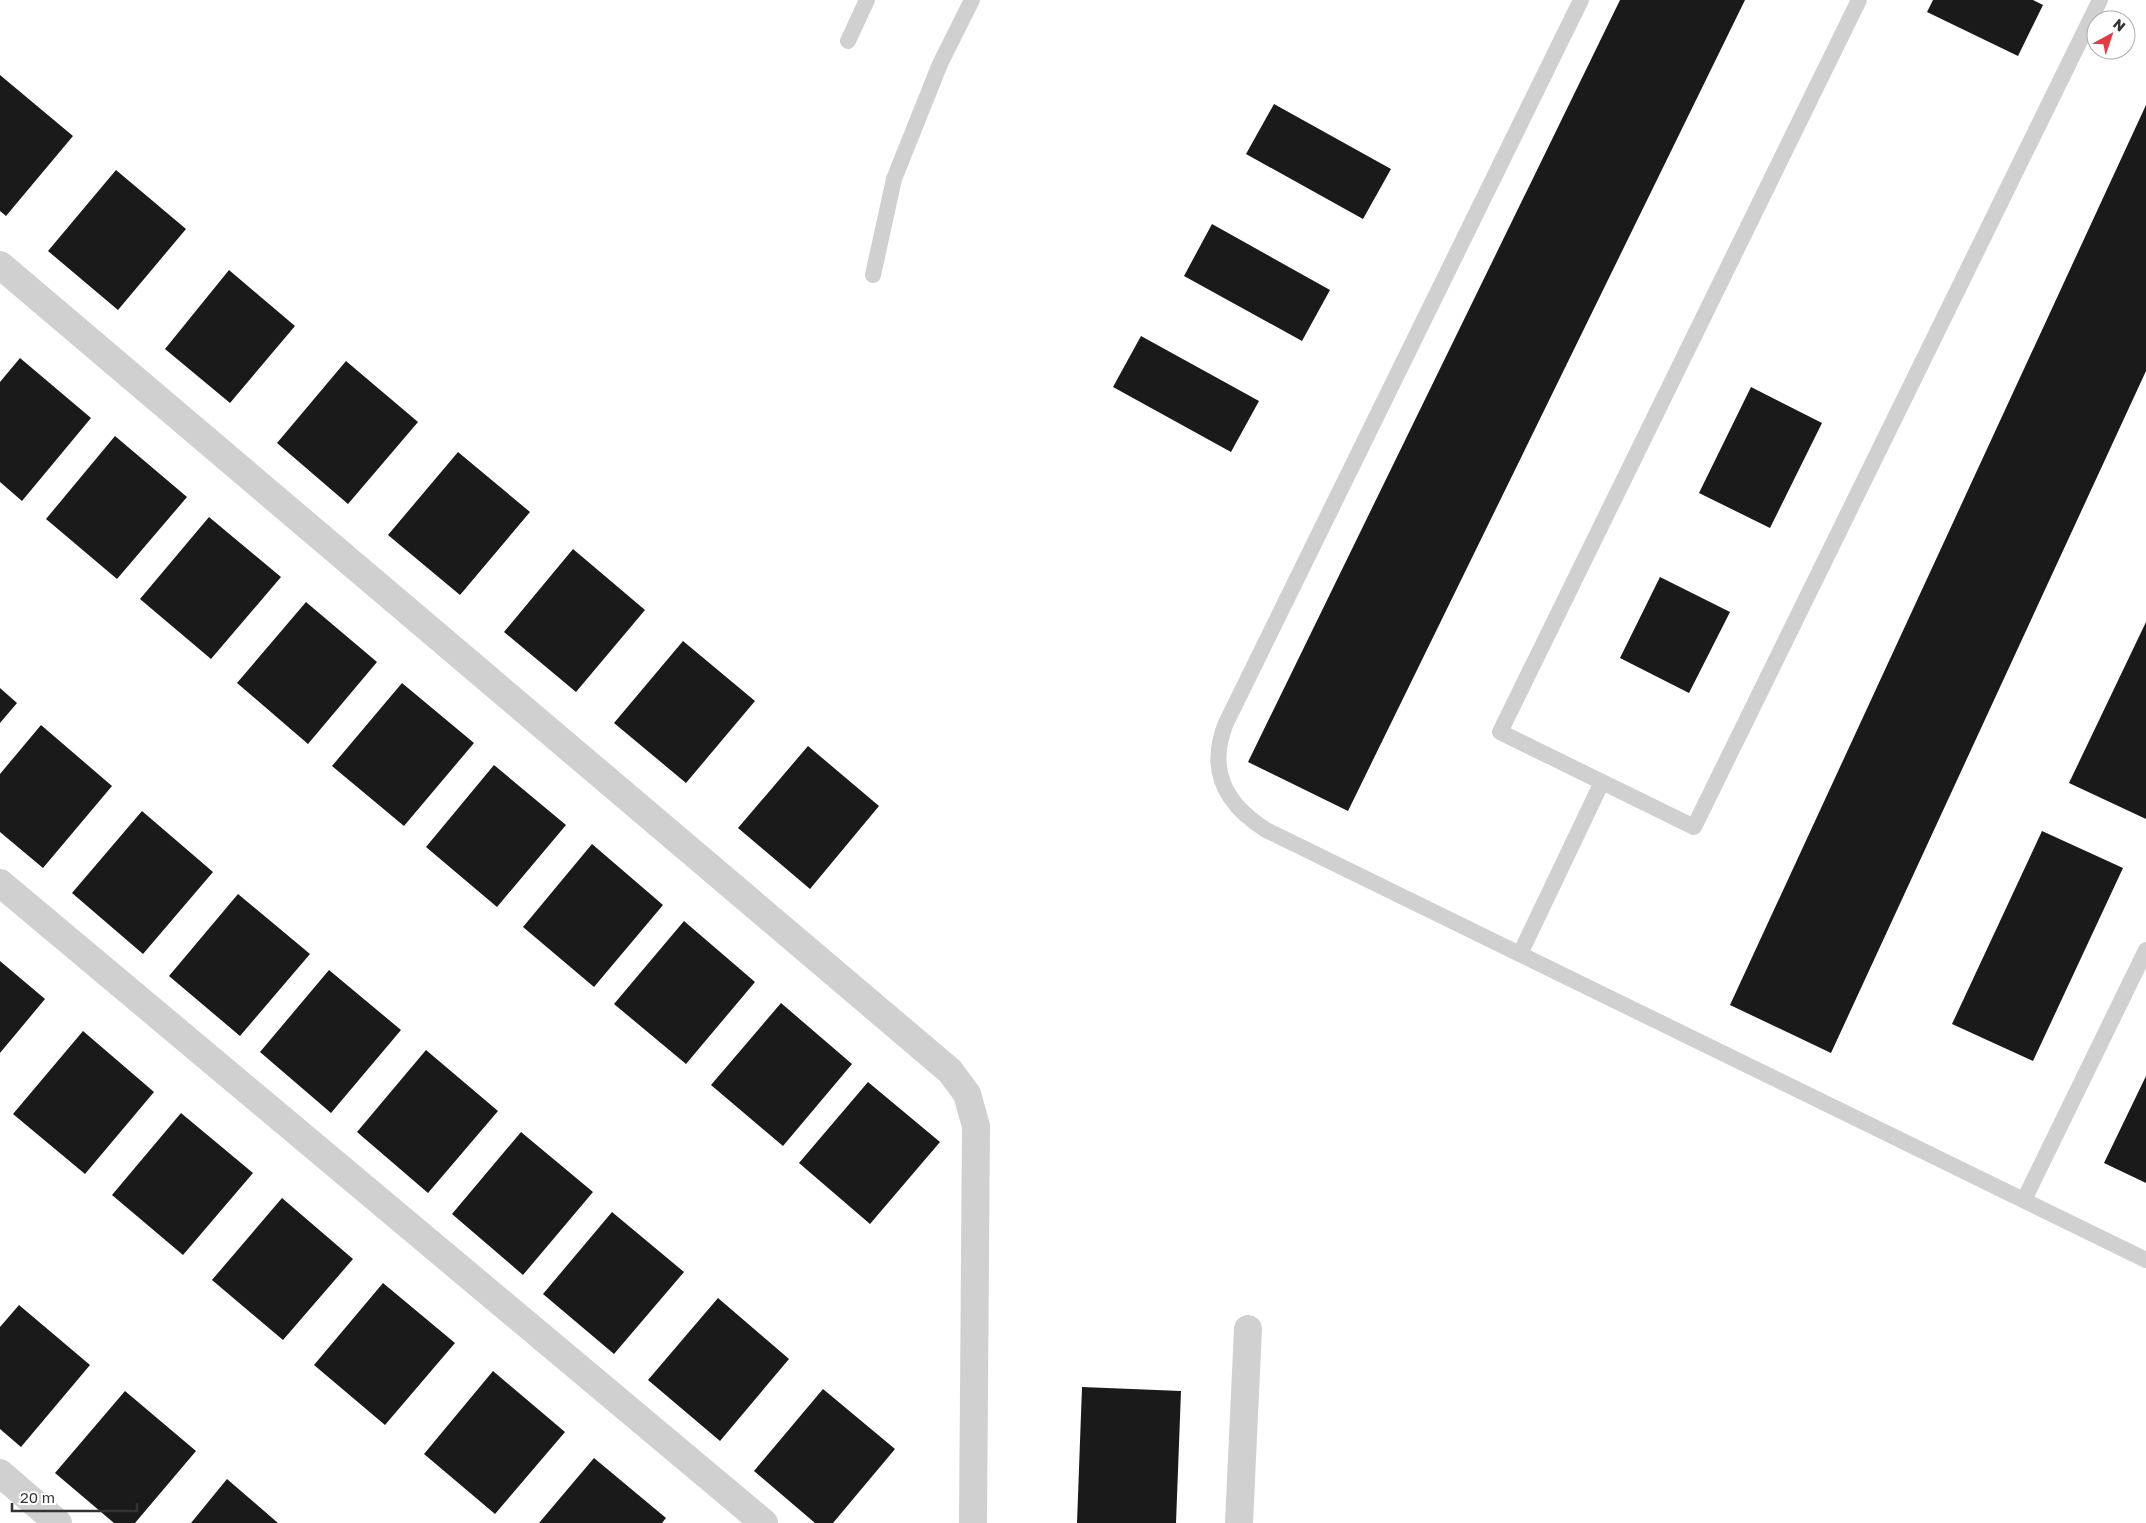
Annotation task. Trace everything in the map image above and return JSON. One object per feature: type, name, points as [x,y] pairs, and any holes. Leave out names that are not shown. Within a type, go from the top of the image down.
[{"type":"street","points":[[0,265],[950,1072],[967,1094],[976,1126],[973,1523]]},
{"type":"street","points":[[0,883],[764,1523]]},
{"type":"street","points":[[1239,1523],[1248,1329]]},
{"type":"street","points":[[0,1473],[58,1523]]},
{"type":"lane","points":[[848,41],[867,0]]},
{"type":"lane","points":[[873,274],[894,179],[940,64],[972,0]]},
{"type":"lane","points":[[1581,0],[1226,723],[1220,737],[1218,768],[1230,798],[1253,821],[1275,834],[2146,1260]]},
{"type":"lane","points":[[1859,0],[1500,732],[1694,827],[2100,0]]},
{"type":"lane","points":[[1520,954],[1602,782]]},
{"type":"lane","points":[[2024,1200],[2146,950]]},
{"type":"building","points":[[1620,0],[1745,0],[1348,811],[1248,762]]},
{"type":"building","points":[[1933,0],[2033,0],[2043,5],[2018,56],[1927,12]]},
{"type":"building","points":[[0,75],[73,136],[6,216],[0,211]]},
{"type":"building","points":[[1274,104],[1391,169],[1363,219],[1246,154]]},
{"type":"building","points":[[2146,105],[2146,371],[1831,1053],[1730,1005]]},
{"type":"building","points":[[116,170],[186,229],[118,310],[48,251]]},
{"type":"building","points":[[1212,224],[1330,290],[1302,341],[1184,276]]},
{"type":"building","points":[[229,270],[295,326],[230,403],[165,349]]},
{"type":"building","points":[[1141,336],[1259,401],[1231,452],[1113,387]]},
{"type":"building","points":[[20,358],[91,418],[22,501],[0,482],[0,382]]},
{"type":"building","points":[[346,361],[418,422],[348,504],[277,443]]},
{"type":"building","points":[[1751,387],[1822,423],[1770,528],[1699,493]]},
{"type":"building","points":[[115,436],[187,497],[117,579],[46,519]]},
{"type":"building","points":[[458,452],[530,512],[460,595],[388,535]]},
{"type":"building","points":[[209,517],[281,577],[211,659],[140,599]]},
{"type":"building","points":[[573,549],[645,610],[576,692],[504,632]]},
{"type":"building","points":[[1660,577],[1730,612],[1689,693],[1620,658]]},
{"type":"building","points":[[306,602],[377,662],[308,744],[237,683]]},
{"type":"building","points":[[2146,622],[2146,819],[2069,783]]},
{"type":"building","points":[[683,641],[755,701],[686,783],[614,723]]},
{"type":"building","points":[[402,683],[474,743],[404,826],[332,766]]},
{"type":"building","points":[[0,688],[17,703],[0,723]]},
{"type":"building","points":[[41,725],[112,786],[43,868],[0,832],[0,774]]},
{"type":"building","points":[[808,746],[879,806],[810,889],[738,828]]},
{"type":"building","points":[[494,765],[566,825],[497,907],[426,847]]},
{"type":"building","points":[[142,811],[213,872],[143,954],[72,893]]},
{"type":"building","points":[[2042,831],[2123,868],[2033,1061],[1952,1024]]},
{"type":"building","points":[[592,844],[663,905],[594,987],[523,927]]},
{"type":"building","points":[[238,894],[310,954],[240,1036],[169,976]]},
{"type":"building","points":[[684,921],[755,982],[686,1064],[614,1004]]},
{"type":"building","points":[[0,961],[45,999],[0,1053]]},
{"type":"building","points":[[329,970],[401,1030],[331,1113],[260,1052]]},
{"type":"building","points":[[781,1003],[852,1064],[783,1146],[711,1085]]},
{"type":"building","points":[[83,1031],[154,1092],[85,1174],[13,1114]]},
{"type":"building","points":[[426,1050],[498,1111],[428,1193],[357,1132]]},
{"type":"building","points":[[2146,1076],[2146,1183],[2104,1163]]},
{"type":"building","points":[[868,1082],[940,1142],[870,1224],[799,1163]]},
{"type":"building","points":[[181,1113],[253,1173],[183,1255],[112,1195]]},
{"type":"building","points":[[521,1132],[593,1192],[523,1275],[452,1214]]},
{"type":"building","points":[[282,1198],[353,1259],[283,1340],[212,1280]]},
{"type":"building","points":[[612,1212],[684,1272],[614,1354],[543,1294]]},
{"type":"building","points":[[383,1283],[455,1343],[385,1425],[314,1365]]},
{"type":"building","points":[[718,1298],[789,1359],[720,1441],[648,1380]]},
{"type":"building","points":[[19,1305],[90,1365],[21,1447],[0,1429],[0,1327]]},
{"type":"building","points":[[493,1371],[565,1432],[495,1514],[424,1454]]},
{"type":"building","points":[[1082,1387],[1181,1391],[1176,1523],[1077,1523]]},
{"type":"building","points":[[823,1389],[895,1449],[833,1523],[815,1523],[754,1471]]},
{"type":"building","points":[[125,1391],[196,1451],[135,1523],[114,1523],[55,1473]]},
{"type":"building","points":[[594,1458],[666,1518],[662,1523],[539,1523]]},
{"type":"building","points":[[227,1479],[278,1523],[191,1523]]}]
